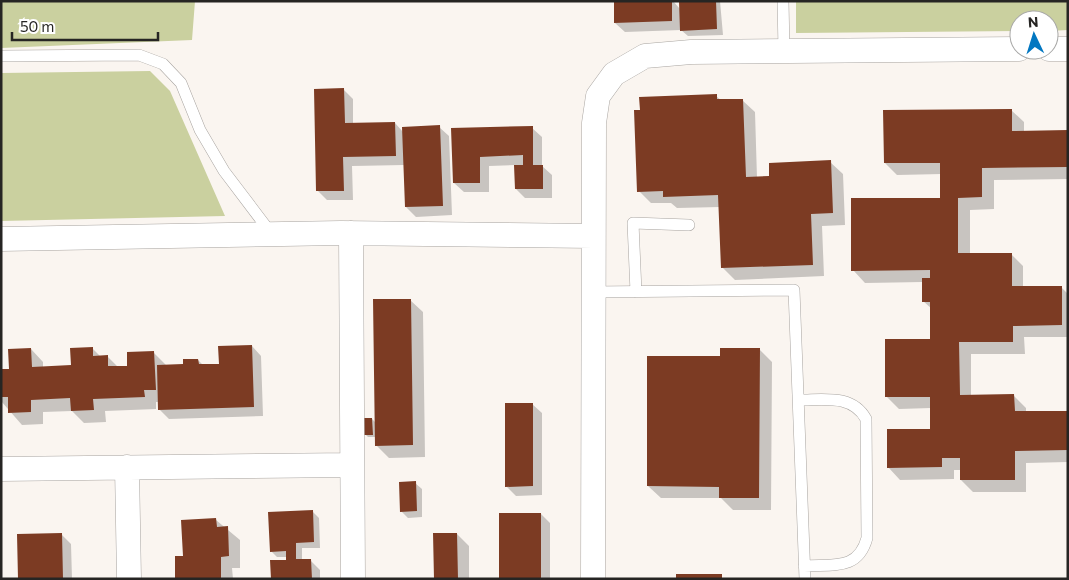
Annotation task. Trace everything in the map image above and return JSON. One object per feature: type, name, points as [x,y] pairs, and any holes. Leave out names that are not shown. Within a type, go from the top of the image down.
[{"type":"street","points":[[593,579],[592,236],[594,124],[598,96],[614,74],[645,56],[691,52],[1009,49]]},
{"type":"street","points":[[1,240],[350,234],[592,236]]},
{"type":"street","points":[[350,234],[353,579]]},
{"type":"street","points":[[1,469],[351,465]]},
{"type":"street","points":[[127,468],[129,579]]},
{"type":"lane","points":[[783,1],[784,50]]},
{"type":"lane","points":[[1,56],[140,55],[163,64],[181,83],[200,130],[224,171],[272,235]]},
{"type":"lane","points":[[636,292],[633,223],[689,225]]},
{"type":"lane","points":[[593,292],[794,290],[805,579]]},
{"type":"lane","points":[[798,400],[848,402],[860,409],[866,419],[867,538],[864,549],[858,558],[846,563],[804,566]]},
{"type":"green space","points":[[1,1],[195,1],[192,40],[1,48]]},
{"type":"green space","points":[[796,1],[1068,1],[1068,30],[1059,30],[1059,10],[1009,10],[1009,31],[796,33]]},
{"type":"green space","points":[[150,71],[170,91],[225,216],[1,221],[1,73]]},
{"type":"building","points":[[614,1],[672,1],[672,21],[614,23]]},
{"type":"building","points":[[679,1],[716,1],[717,29],[680,31]]},
{"type":"building","points":[[344,88],[345,123],[395,122],[396,156],[343,157],[344,191],[316,191],[314,89]]},
{"type":"building","points":[[717,94],[717,99],[743,99],[746,177],[769,176],[769,163],[831,160],[833,213],[811,214],[813,265],[721,268],[718,195],[663,197],[663,191],[637,192],[634,110],[640,110],[639,97]]},
{"type":"building","points":[[1012,109],[1012,131],[1068,130],[1068,167],[982,168],[982,197],[958,198],[958,253],[1012,253],[1012,286],[1062,286],[1062,325],[1013,326],[1013,342],[959,342],[960,395],[1014,394],[1015,411],[1068,411],[1068,450],[1015,451],[1015,480],[960,480],[960,458],[942,458],[942,467],[887,468],[887,429],[930,429],[930,397],[885,397],[885,339],[930,339],[930,302],[922,302],[922,278],[930,278],[930,270],[851,271],[851,198],[940,198],[940,163],[884,163],[883,110]]},
{"type":"building","points":[[440,125],[443,206],[405,207],[402,127]]},
{"type":"building","points":[[533,126],[533,165],[543,165],[543,189],[515,189],[514,165],[523,165],[523,155],[480,157],[480,183],[453,183],[451,128]]},
{"type":"building","points":[[373,299],[411,299],[413,445],[375,446]]},
{"type":"building","points":[[252,345],[254,407],[158,410],[157,365],[183,364],[183,359],[198,359],[199,364],[219,364],[218,346]]},
{"type":"building","points":[[93,347],[93,356],[108,355],[108,366],[127,366],[127,352],[154,351],[156,390],[144,390],[145,397],[93,399],[94,410],[71,411],[70,398],[31,400],[31,412],[8,413],[8,397],[1,397],[1,369],[9,369],[8,349],[31,348],[32,367],[71,365],[70,348]]},
{"type":"building","points":[[720,348],[760,348],[759,498],[719,498],[719,487],[647,486],[647,356],[720,356]]},
{"type":"building","points":[[505,403],[533,403],[533,486],[505,487]]},
{"type":"building","points":[[363,418],[372,418],[373,435],[363,435]]},
{"type":"building","points":[[416,481],[417,511],[400,512],[399,482]]},
{"type":"building","points":[[313,510],[314,542],[296,543],[296,559],[311,559],[312,579],[271,579],[270,560],[286,560],[286,551],[270,552],[268,512]]},
{"type":"building","points":[[499,513],[541,513],[541,579],[499,579]]},
{"type":"building","points":[[216,518],[217,527],[228,526],[229,556],[221,557],[221,579],[175,579],[175,556],[183,556],[181,520]]},
{"type":"building","points":[[62,533],[63,579],[18,579],[17,534]]},
{"type":"building","points":[[433,533],[457,533],[458,579],[434,579]]},
{"type":"building","points":[[676,574],[722,574],[722,579],[676,579]]}]
